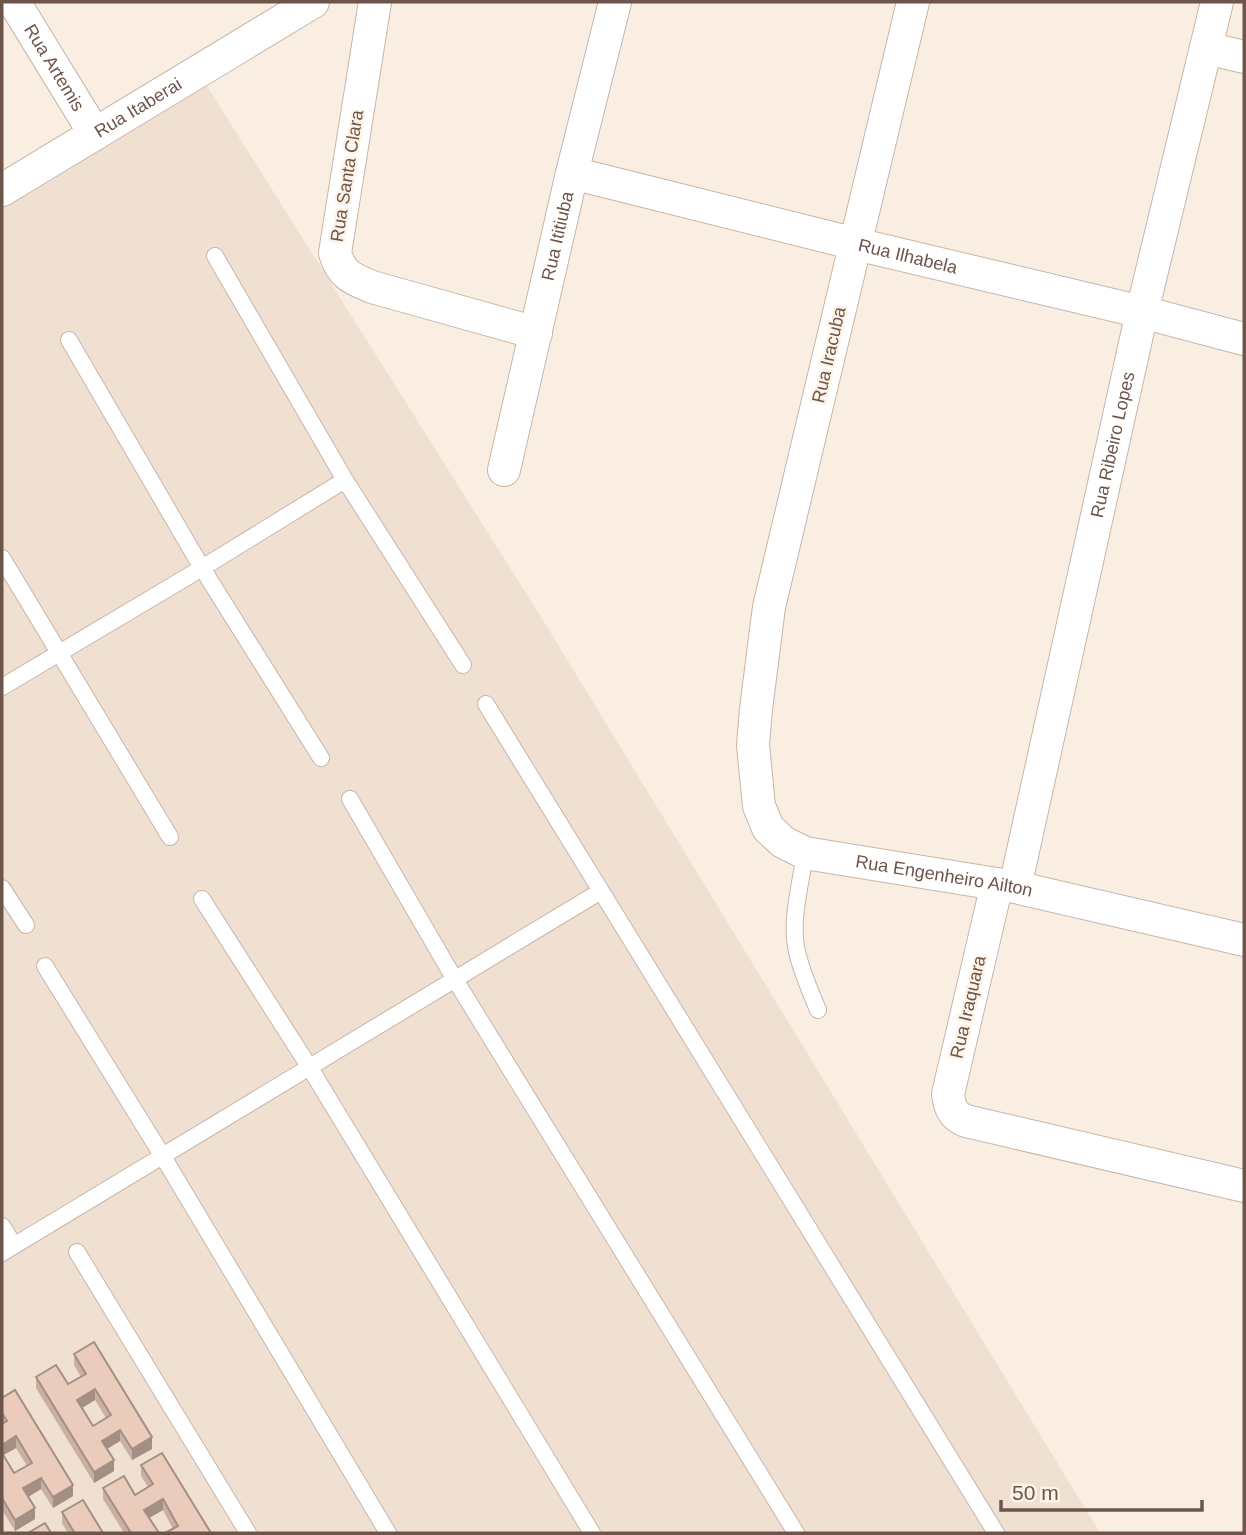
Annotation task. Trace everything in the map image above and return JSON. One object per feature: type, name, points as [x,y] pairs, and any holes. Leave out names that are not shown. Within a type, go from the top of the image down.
[{"type":"street","name":"Rua Artemis","points":[[14,2],[95,134]]},
{"type":"street","name":"Rua Itaberai","points":[[2,190],[95,134],[266,14],[313,2]]},
{"type":"street","name":"Rua Santa Clara","points":[[375,2],[335,253],[338,267],[348,277],[372,287],[536,333]]},
{"type":"street","name":"Rua Ititiuba","points":[[504,470],[572,173],[615,2]]},
{"type":"street","name":"Rua Iracuba","points":[[756,709],[769,607],[913,2]]},
{"type":"street","name":"Rua Ribeiro Lopes","points":[[1006,886],[1217,2]]},
{"type":"street","points":[[1206,48],[1244,57]]},
{"type":"street","name":"Rua Ilhabela","points":[[572,173],[1244,339]]},
{"type":"street","name":"Rua Engenheiro Ailton","points":[[756,709],[753,745],[760,806],[768,828],[783,842],[805,853],[1006,886],[1244,940]]},
{"type":"street","name":"Rua Iraquara","points":[[1006,886],[948,1094],[955,1117],[1244,1186]]},
{"type":"lane","points":[[215,256],[345,480],[463,665]]},
{"type":"lane","points":[[69,340],[202,568],[321,758]]},
{"type":"lane","points":[[2,687],[345,480]]},
{"type":"lane","points":[[2,558],[170,837]]},
{"type":"lane","points":[[486,704],[996,1533]]},
{"type":"lane","points":[[350,799],[454,978],[796,1533]]},
{"type":"lane","points":[[805,853],[795,919],[795,945],[818,1010]]},
{"type":"lane","points":[[2,888],[26,925]]},
{"type":"lane","points":[[2,1226],[8,1249],[601,891]]},
{"type":"lane","points":[[202,899],[310,1068],[592,1533]]},
{"type":"lane","points":[[45,966],[162,1155],[388,1533]]},
{"type":"lane","points":[[77,1252],[248,1533]]},
{"type":"shaded area","points":[[203,80],[549,630],[1100,1533],[2,1533],[2,201]]},
{"type":"building","points":[[94,1342],[152,1437],[132,1449],[120,1430],[102,1441],[114,1460],[94,1472],[36,1377],[56,1365],[68,1384],[86,1374],[74,1354]],"holes":[[[95,1389],[111,1415],[93,1426],[77,1400]]]},
{"type":"building","points":[[15,1390],[73,1485],[53,1497],[41,1478],[23,1488],[35,1508],[15,1520],[2,1498],[2,1453],[14,1473],[32,1463],[16,1436],[2,1445],[2,1424],[7,1421],[2,1413],[2,1398]]},
{"type":"building","points":[[162,1453],[211,1533],[165,1533],[178,1526],[163,1499],[144,1510],[159,1533],[131,1533],[103,1488],[124,1476],[135,1495],[153,1484],[141,1465]]},
{"type":"building","points":[[83,1500],[103,1533],[72,1533],[74,1532],[62,1512]]},
{"type":"building","points":[[45,1523],[51,1533],[28,1533]]}]
